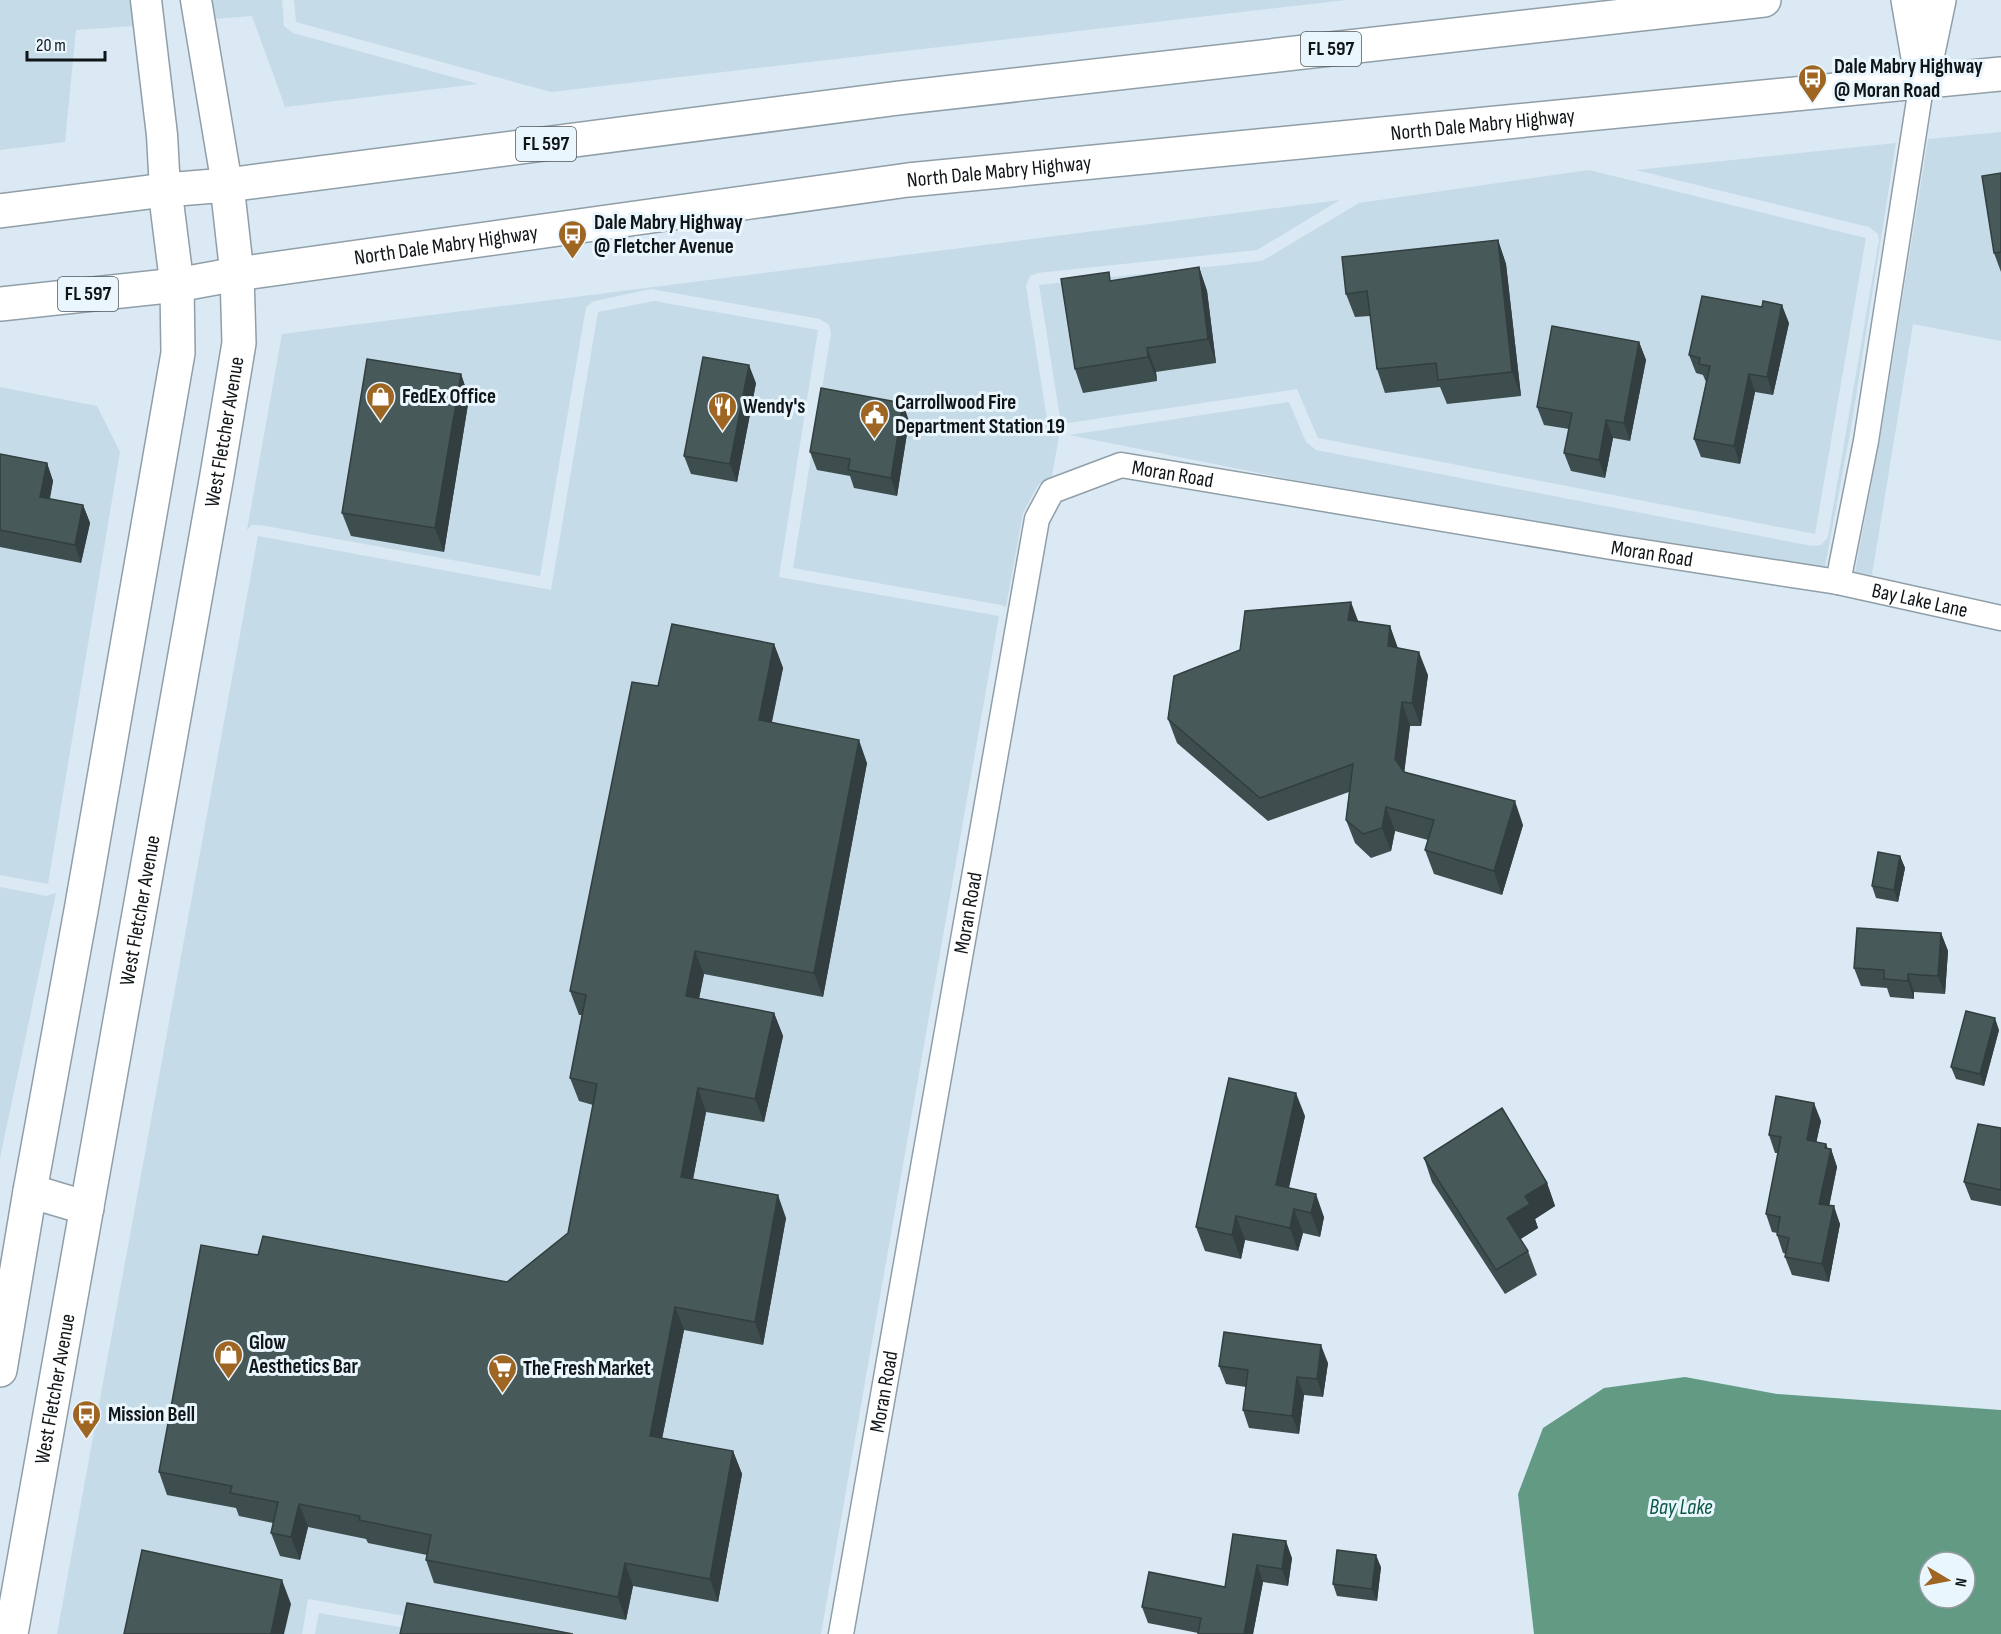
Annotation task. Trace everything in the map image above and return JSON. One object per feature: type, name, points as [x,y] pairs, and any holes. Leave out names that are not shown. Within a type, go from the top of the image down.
[{"type":"main road","name":"FL 597","points":[[0,211],[165,190],[227,185],[899,98],[1764,0]]},
{"type":"main road","points":[[1908,0],[1922,81]]},
{"type":"main road","points":[[1922,81],[1939,0]]},
{"type":"main road","name":"North Dale Mabry Highway","points":[[0,304],[177,285],[237,274],[908,180],[2001,74]]},
{"type":"main road","name":"West Fletcher Avenue","points":[[11,1634],[239,343],[237,274],[227,185]]},
{"type":"main road","points":[[0,1370],[178,353],[177,285],[165,190]]},
{"type":"main road","points":[[30,1191],[87,1208]]},
{"type":"street","points":[[146,0],[162,135],[165,190]]},
{"type":"street","points":[[195,0],[227,185]]},
{"type":"street","points":[[1838,582],[1866,441],[1922,81]]},
{"type":"street","name":"Moran Road","points":[[841,1634],[1037,519],[1052,491],[1121,465],[1611,547],[1838,582]]},
{"type":"street","name":"Bay Lake Lane","points":[[1838,582],[2001,618]]},
{"type":"shaded area","points":[[0,0],[131,0],[134,26],[76,30],[65,142],[0,150]]},
{"type":"shaded area","points":[[211,0],[282,0],[284,26],[293,33],[478,84],[285,107],[252,16],[213,19]]},
{"type":"shaded area","points":[[294,0],[1346,0],[551,92],[296,22]]},
{"type":"shaded area","points":[[2001,132],[2001,341],[1913,324],[1872,575],[1855,572],[1881,433],[1928,139]]},
{"type":"shaded area","points":[[1896,143],[1851,428],[1825,567],[1294,480],[1069,435],[1289,402],[1306,442],[1316,450],[1812,546],[1821,545],[1828,537],[1879,240],[1878,234],[1869,227],[1636,170]]},
{"type":"shaded area","points":[[1589,170],[1866,238],[1815,534],[1318,438],[1297,389],[1061,424],[1039,285],[1262,261],[1359,203]]},
{"type":"shaded area","points":[[1340,200],[1257,250],[1037,273],[1030,276],[1026,286],[1048,426],[1051,433],[1059,436],[1052,476],[1038,485],[1023,513],[1006,607],[793,568],[831,333],[829,325],[820,319],[651,289],[594,301],[586,307],[540,576],[260,525],[252,525],[247,530],[282,334]]},
{"type":"shaded area","points":[[654,301],[818,330],[779,577],[999,616],[821,1634],[507,1634],[308,1599],[302,1634],[57,1634],[258,536],[551,590],[598,312]]},
{"type":"shaded area","points":[[0,387],[97,406],[120,452],[48,884],[0,875]]},
{"type":"shaded area","points":[[0,887],[46,896],[56,893],[0,1158]]},
{"type":"shaded area","points":[[319,1613],[440,1634],[315,1634]]},
{"type":"water","name":"Bay Lake","points":[[1685,1377],[1777,1394],[2001,1410],[2001,1634],[1534,1634],[1518,1494],[1543,1428],[1604,1388]]},
{"type":"building","points":[[2001,173],[2001,252],[1994,253],[1982,176]]},
{"type":"building","points":[[1498,240],[1512,372],[1438,380],[1436,363],[1377,369],[1367,291],[1346,294],[1342,257]]},
{"type":"building","points":[[1199,267],[1208,339],[1147,348],[1148,357],[1075,369],[1061,279],[1109,272],[1110,281]]},
{"type":"building","points":[[1702,296],[1762,307],[1763,301],[1782,305],[1767,377],[1749,374],[1734,446],[1694,439],[1710,366],[1699,364],[1700,358],[1689,355]]},
{"type":"building","points":[[1552,326],[1639,342],[1624,423],[1606,420],[1599,460],[1564,453],[1572,413],[1537,407]]},
{"type":"building","points":[[703,357],[749,365],[730,464],[684,456]]},
{"type":"building","points":[[367,359],[461,374],[435,528],[342,513]]},
{"type":"building","points":[[821,388],[903,403],[891,478],[848,470],[850,459],[810,452]]},
{"type":"building","points":[[0,454],[47,463],[40,497],[83,505],[75,545],[0,530]]},
{"type":"building","points":[[1351,602],[1348,620],[1390,626],[1388,646],[1419,652],[1412,703],[1402,702],[1395,759],[1404,772],[1515,801],[1494,871],[1425,850],[1434,820],[1386,807],[1382,828],[1363,834],[1346,820],[1353,764],[1260,798],[1168,719],[1174,676],[1240,650],[1245,611]]},
{"type":"building","points":[[672,624],[774,644],[759,720],[859,740],[814,973],[695,951],[686,996],[774,1013],[755,1099],[698,1088],[681,1177],[778,1195],[755,1322],[675,1307],[650,1436],[733,1451],[710,1579],[625,1563],[618,1597],[426,1560],[431,1535],[359,1520],[360,1516],[299,1504],[291,1537],[271,1533],[278,1502],[230,1493],[232,1486],[159,1472],[201,1245],[258,1255],[263,1236],[507,1282],[568,1233],[597,1084],[570,1078],[586,995],[570,991],[632,682],[658,686]]},
{"type":"building","points":[[1878,852],[1900,856],[1894,890],[1872,886]]},
{"type":"building","points":[[1857,928],[1941,933],[1938,976],[1908,974],[1908,981],[1884,979],[1884,970],[1854,968]]},
{"type":"building","points":[[1966,1011],[1995,1018],[1980,1074],[1951,1067]]},
{"type":"building","points":[[1229,1078],[1296,1093],[1276,1185],[1316,1194],[1311,1213],[1294,1209],[1290,1228],[1236,1216],[1232,1235],[1196,1227]]},
{"type":"building","points":[[1776,1096],[1814,1103],[1807,1140],[1826,1144],[1825,1148],[1831,1149],[1819,1204],[1834,1206],[1822,1264],[1785,1257],[1789,1238],[1777,1235],[1780,1217],[1766,1214],[1781,1137],[1769,1135]]},
{"type":"building","points":[[1502,1108],[1547,1183],[1525,1196],[1530,1204],[1507,1218],[1528,1251],[1496,1270],[1424,1158]]},
{"type":"building","points":[[1978,1124],[2001,1128],[2001,1190],[1964,1182]]},
{"type":"building","points":[[1224,1332],[1321,1345],[1317,1379],[1297,1377],[1292,1416],[1243,1410],[1248,1370],[1219,1366]]},
{"type":"building","points":[[1233,1534],[1286,1541],[1282,1569],[1257,1565],[1244,1634],[1198,1634],[1201,1618],[1142,1607],[1149,1572],[1225,1587]]},
{"type":"building","points":[[142,1550],[282,1580],[271,1634],[124,1634]]},
{"type":"building","points":[[1337,1550],[1376,1555],[1372,1589],[1333,1584]]},
{"type":"building","points":[[407,1603],[573,1634],[400,1634]]},
{"type":"place","name":"Dale Mabry Highway @ Moran Road","points":[[1813,104]]},
{"type":"place","name":"Dale Mabry Highway @ Fletcher Avenue","points":[[573,260]]},
{"type":"place","name":"FedEx Office","points":[[381,422]]},
{"type":"place","name":"Wendy's","points":[[722,432]]},
{"type":"place","name":"Carrollwood Fire Department Station 19","points":[[874,440]]},
{"type":"place","name":"Glow Aesthetics Bar","points":[[228,1380]]},
{"type":"place","name":"The Fresh Market","points":[[502,1394]]},
{"type":"place","name":"Mission Bell","points":[[87,1440]]}]
